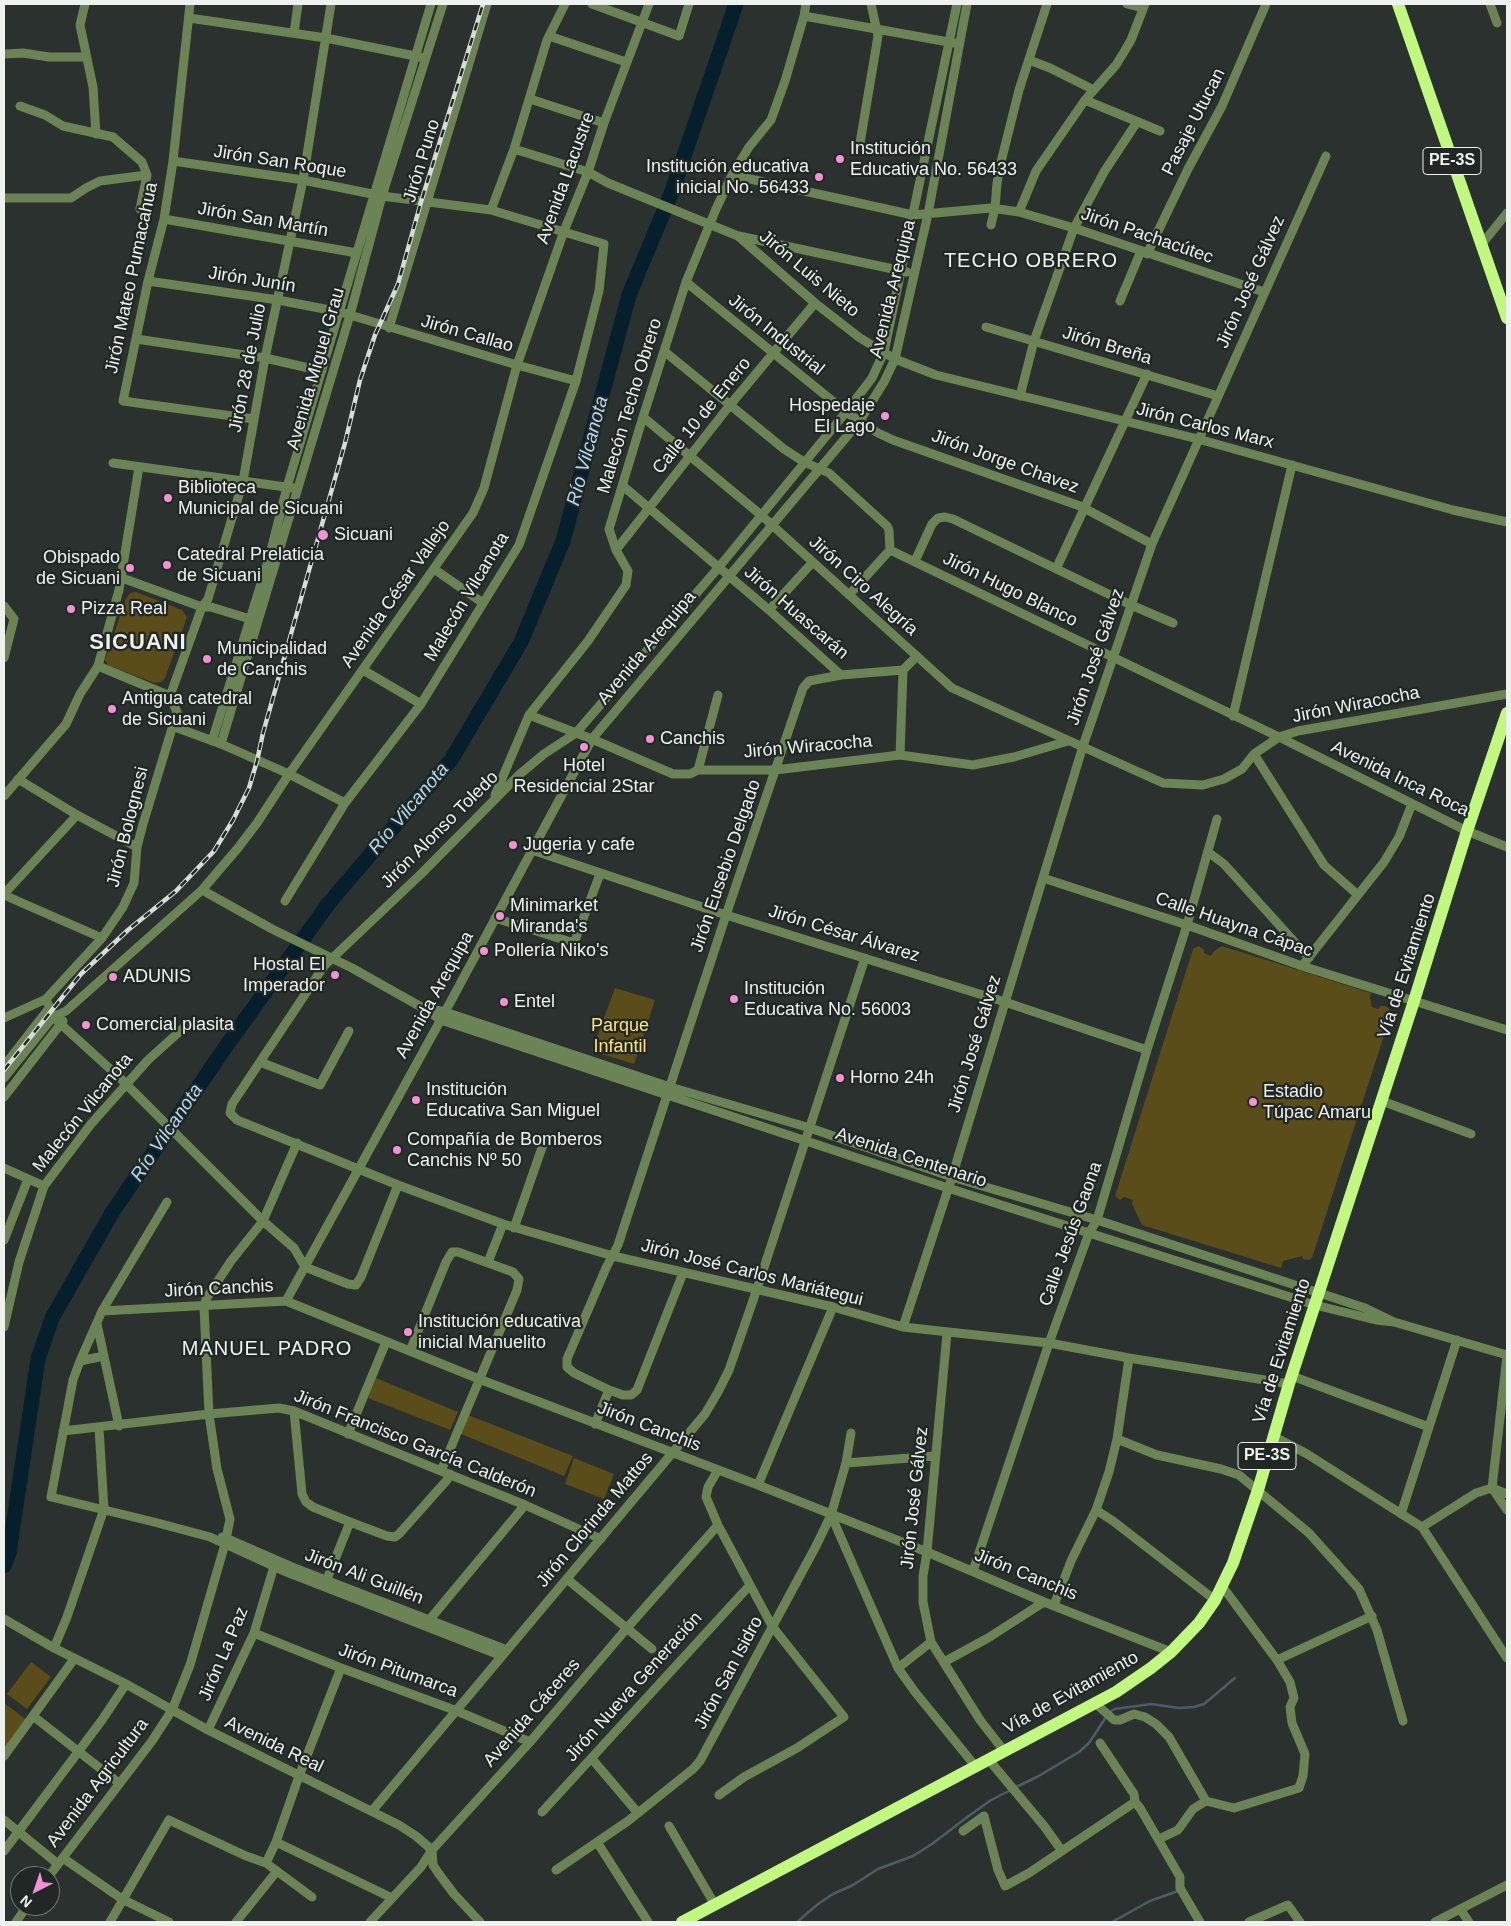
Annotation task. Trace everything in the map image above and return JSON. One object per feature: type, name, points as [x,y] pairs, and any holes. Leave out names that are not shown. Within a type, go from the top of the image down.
[{"type":"highway","name":"PE-3S","points":[[1398,4],[1507,318]]},
{"type":"highway","name":"Vía de Evitamiento","points":[[682,1922],[1121,1689],[1171,1652],[1199,1623],[1215,1600],[1234,1563],[1258,1490],[1290,1380],[1414,1002],[1467,831],[1507,713]]},
{"type":"street","points":[[85,4],[80,25],[93,87],[96,134]]},
{"type":"street","name":"Jirón Mateo Pumacahua","points":[[190,4],[173,161],[164,220],[148,281],[122,401],[254,419]]},
{"type":"street","points":[[294,32],[298,4]]},
{"type":"street","name":"Jirón 28 de Julio","points":[[170,696],[202,607],[208,598],[243,481],[265,358],[303,180],[331,4]]},
{"type":"street","name":"Avenida Miguel Grau","points":[[216,742],[298,489],[350,315],[378,195],[415,55],[431,4]]},
{"type":"street","name":"Avenida Miguel Grau","points":[[216,742],[269,558],[287,487],[358,253],[443,4]]},
{"type":"street","name":"Jirón Puno","points":[[389,328],[487,4]]},
{"type":"street","points":[[491,210],[514,149],[549,36],[565,4]]},
{"type":"street","points":[[592,4],[609,6],[642,24],[679,36],[689,4]]},
{"type":"street","name":"Avenida Lacustre","points":[[517,365],[626,62],[649,4]]},
{"type":"street","name":"Malecón Techo Obrero","points":[[493,801],[529,715],[588,641],[626,585],[628,571],[616,550],[609,528],[643,417],[686,282],[711,225],[716,208],[732,175],[750,147],[771,120],[786,81],[806,4]]},
{"type":"street","points":[[860,143],[878,36],[871,4]]},
{"type":"street","name":"Avenida Arequipa","points":[[286,1302],[592,739],[859,422],[896,359],[928,214],[954,43],[957,4]]},
{"type":"street","name":"Avenida Arequipa","points":[[576,733],[719,567],[872,378],[884,352],[913,215],[954,43],[967,4]]},
{"type":"street","points":[[991,225],[1001,162],[1019,90],[1047,4]]},
{"type":"street","points":[[1019,212],[1036,171],[1085,100],[1116,65],[1131,40],[1144,6],[1127,4]]},
{"type":"street","name":"Pasaje Utucan","points":[[1120,301],[1230,89],[1266,4]]},
{"type":"street","points":[[1490,4],[1497,23]]},
{"type":"street","points":[[804,16],[954,43]]},
{"type":"street","points":[[188,18],[294,32],[426,58]]},
{"type":"street","points":[[549,36],[626,62]]},
{"type":"street","points":[[4,54],[23,53],[49,57],[86,57]]},
{"type":"street","points":[[1028,60],[1050,68],[1094,90]]},
{"type":"street","points":[[530,99],[604,123]]},
{"type":"street","points":[[1085,100],[1160,131]]},
{"type":"street","points":[[20,106],[45,115],[63,126],[113,136],[142,162],[147,175],[140,209]]},
{"type":"street","points":[[1020,396],[1034,341],[1074,228],[1104,172],[1137,122]]},
{"type":"street","name":"Jirón Luis Nieto","points":[[514,149],[588,172],[608,183],[738,236],[815,303],[860,338],[896,359]]},
{"type":"street","name":"Jirón José Gálvez","points":[[903,1327],[952,1177],[1083,746],[1152,544],[1326,156]]},
{"type":"street","name":"Jirón San Roque","points":[[173,161],[303,180],[427,203],[491,210],[604,244]]},
{"type":"street","points":[[4,198],[71,198],[100,180],[147,175]]},
{"type":"street","name":"Jirón Pachacútec","points":[[732,175],[913,215],[995,208],[1019,212],[1074,228],[1264,292]]},
{"type":"street","points":[[1481,245],[1507,213]]},
{"type":"street","name":"Jirón San Martín","points":[[164,220],[358,253]]},
{"type":"street","points":[[738,236],[914,274]]},
{"type":"street","name":"Malecón Vilcanota","points":[[285,901],[345,803],[421,704],[520,545],[576,381],[599,291],[604,244]]},
{"type":"street","name":"Jirón Junín","points":[[148,281],[278,300],[350,315]]},
{"type":"street","name":"Jirón Industrial","points":[[686,282],[846,412]]},
{"type":"street","name":"Calle 10 de Enero","points":[[616,550],[730,405],[815,303]]},
{"type":"street","name":"Jirón Callao","points":[[350,315],[389,328],[576,381]]},
{"type":"street","name":"Jirón Breña","points":[[986,327],[1218,396]]},
{"type":"street","points":[[136,338],[265,358],[322,372]]},
{"type":"street","points":[[664,351],[784,449],[804,462],[829,473],[887,526],[890,550],[849,595]]},
{"type":"street","name":"Jirón Carlos Marx","points":[[896,359],[936,375],[1198,439],[1453,510],[1507,522]]},
{"type":"street","name":"Avenida César Vallejo","points":[[66,1011],[202,890],[257,823],[289,774],[473,513],[484,488],[517,365]]},
{"type":"street","points":[[1056,569],[1147,374]]},
{"type":"street","name":"Jirón Jorge Chavez","points":[[846,412],[859,422],[893,440],[1084,508],[1152,544]]},
{"type":"street","name":"Jirón Ciro Alegría","points":[[643,417],[761,515],[952,688],[1068,741],[1083,746]]},
{"type":"street","points":[[113,463],[298,489]]},
{"type":"street","points":[[1233,716],[1292,465]]},
{"type":"street","points":[[4,796],[66,724],[80,694],[98,666],[122,578],[139,467]]},
{"type":"street","name":"Jirón Huascarán","points":[[623,486],[769,610],[841,675]]},
{"type":"street","points":[[915,561],[932,524],[938,518],[953,519],[1131,605],[1173,623]]},
{"type":"street","name":"Jirón Hugo Blanco","points":[[890,550],[1279,737]]},
{"type":"street","points":[[769,610],[812,562]]},
{"type":"street","points":[[434,569],[483,603]]},
{"type":"street","points":[[122,578],[202,607],[211,606],[250,619]]},
{"type":"street","points":[[4,606],[14,618],[4,658]]},
{"type":"street","points":[[900,754],[903,670],[917,656]]},
{"type":"street","points":[[98,666],[170,696]]},
{"type":"street","points":[[363,670],[421,704]]},
{"type":"street","name":"Jirón Eusebio Delgado","points":[[609,1390],[574,1373],[567,1367],[567,1359],[618,1246],[726,914],[803,688],[809,681],[841,675],[903,670]]},
{"type":"street","name":"Jirón Wiracocha","points":[[1083,746],[1163,783],[1203,785],[1242,769],[1254,754],[1279,737],[1325,725],[1507,694]]},
{"type":"street","points":[[698,770],[718,695]]},
{"type":"street","name":"Jirón Bolognesi","points":[[6,1066],[48,1003],[102,938],[123,907],[134,882],[137,847],[177,712],[170,696]]},
{"type":"street","name":"Jirón Wiracocha","points":[[529,715],[592,739],[673,774],[690,774],[698,770],[775,770],[900,754],[973,765],[1014,757],[1068,741]]},
{"type":"street","points":[[172,726],[216,742],[289,774],[345,803]]},
{"type":"street","name":"Jirón Alonso Toledo","points":[[230,1113],[232,1104],[324,966],[421,874],[520,774],[544,754],[576,733]]},
{"type":"street","name":"Avenida Inca Roca","points":[[1279,737],[1467,831],[1507,848]]},
{"type":"street","points":[[1254,754],[1324,865],[1358,895]]},
{"type":"street","points":[[18,779],[77,815],[137,847]]},
{"type":"street","points":[[1302,966],[1384,862],[1399,837],[1412,804]]},
{"type":"street","points":[[77,815],[4,895],[102,938]]},
{"type":"street","name":"Calle Jesús Gaona","points":[[973,1571],[1049,1342],[1089,1233],[1097,1220],[1146,1050],[1187,925],[1217,819]]},
{"type":"street","name":"Jirón César Álvarez","points":[[532,850],[600,874],[1005,1002],[1146,1050]]},
{"type":"street","points":[[1208,852],[1229,870],[1310,958]]},
{"type":"street","points":[[495,918],[574,944],[600,874]]},
{"type":"street","name":"Calle Huayna Cápac","points":[[1043,878],[1187,925],[1302,966],[1507,1030]]},
{"type":"street","points":[[202,890],[423,1008],[443,1016],[669,1091],[810,1128],[952,1177],[1097,1220],[1317,1299],[1376,1312],[1394,1322],[1507,1356],[1492,1488],[1507,1510]]},
{"type":"street","name":"Jirón Clorinda Mattos","points":[[372,1811],[705,1414],[718,1392],[729,1370],[757,1289],[865,958]]},
{"type":"street","points":[[4,1018],[48,1003],[53,1017],[120,1078],[263,1221],[294,1248],[306,1267],[348,1284],[356,1285],[361,1277],[398,1185]]},
{"type":"street","points":[[4,1078],[6,1066],[53,1017],[66,1011]]},
{"type":"street","points":[[4,1097],[61,1024],[66,1011]]},
{"type":"street","name":"Malecón Vilcanota","points":[[4,1326],[19,1262],[44,1186],[98,1116],[148,1060],[189,1023]]},
{"type":"street","points":[[260,1062],[320,1085],[349,1031]]},
{"type":"street","points":[[6,1066],[18,1079]]},
{"type":"street","name":"Avenida Centenario","points":[[669,1091],[806,1140],[1089,1233],[1317,1299],[1376,1320],[1394,1322]]},
{"type":"street","points":[[1382,1101],[1471,1134]]},
{"type":"street","name":"Jirón José Carlos Mariátegui","points":[[230,1113],[237,1120],[398,1185],[514,1228],[613,1256],[833,1307],[903,1327],[1049,1342],[1129,1358],[1290,1380],[1429,1427]]},
{"type":"street","points":[[514,1228],[545,1139]]},
{"type":"street","points":[[204,1307],[206,1299],[231,1261],[263,1221],[297,1144]]},
{"type":"street","points":[[4,1168],[44,1186]]},
{"type":"street","points":[[4,1240],[28,1179]]},
{"type":"street","points":[[63,1431],[73,1380],[102,1311],[167,1202]]},
{"type":"street","points":[[488,1262],[503,1224]]},
{"type":"street","points":[[294,1411],[302,1494],[306,1502],[350,1522],[387,1536],[395,1537],[447,1480],[446,1473],[479,1379],[518,1290],[519,1280],[514,1272],[458,1252],[452,1252],[446,1262],[410,1351]]},
{"type":"street","points":[[595,1424],[609,1390],[623,1395],[631,1395],[637,1390],[683,1273]]},
{"type":"street","name":"Jirón Canchis","points":[[102,1311],[286,1302],[595,1424],[758,1485],[1171,1652]]},
{"type":"street","name":"Avenida Agricultura","points":[[57,1866],[152,1741],[172,1710],[190,1665],[226,1541],[230,1519],[217,1469],[209,1414],[204,1307]]},
{"type":"street","points":[[758,1485],[833,1307]]},
{"type":"street","points":[[97,1324],[119,1426]]},
{"type":"street","name":"Jirón José Gálvez","points":[[947,1333],[927,1552],[923,1576],[924,1602],[931,1642],[980,1720],[1004,1751]]},
{"type":"street","points":[[1401,1514],[1457,1340]]},
{"type":"street","points":[[348,1434],[386,1342]]},
{"type":"street","points":[[80,1361],[104,1356]]},
{"type":"street","points":[[1054,1604],[1070,1561],[1096,1510],[1117,1439],[1129,1358]]},
{"type":"street","name":"Jirón Francisco García Calderón","points":[[63,1431],[119,1426],[209,1414],[279,1408],[294,1411],[525,1505],[601,1539]]},
{"type":"street","points":[[54,1648],[67,1617],[104,1510],[98,1428]]},
{"type":"street","name":"Jirón Ali Guillén","points":[[63,1431],[51,1497],[226,1541],[275,1563],[504,1653]]},
{"type":"street","name":"Jirón San Isidro","points":[[556,1870],[638,1813],[693,1769],[700,1761],[831,1515],[846,1463],[852,1433]]},
{"type":"street","points":[[1273,1436],[1307,1454],[1422,1527],[1507,1658]]},
{"type":"street","points":[[1117,1439],[1156,1455],[1233,1472],[1244,1478],[1309,1533],[1334,1558],[1359,1589],[1372,1616],[1403,1721]]},
{"type":"street","points":[[846,1463],[935,1456]]},
{"type":"street","points":[[718,1470],[708,1487],[706,1497],[718,1525],[772,1626],[844,1717],[789,1753],[744,1777],[719,1795]]},
{"type":"street","points":[[1422,1527],[1476,1493],[1492,1488],[1507,1494]]},
{"type":"street","points":[[427,1623],[525,1505]]},
{"type":"street","points":[[1096,1510],[1215,1600]]},
{"type":"street","points":[[831,1515],[898,1668],[914,1692],[976,1767]]},
{"type":"street","points":[[325,1583],[350,1522]]},
{"type":"street","name":"Avenida Cáceres","points":[[370,1922],[422,1867],[432,1850],[530,1742],[718,1525]]},
{"type":"street","name":"Jirón La Paz","points":[[208,1730],[254,1632],[275,1563]]},
{"type":"street","points":[[567,1579],[652,1649]]},
{"type":"street","name":"Jirón Nueva Generación","points":[[542,1812],[592,1759],[626,1718],[750,1585]]},
{"type":"street","points":[[1159,1839],[1178,1830],[1193,1809],[1206,1801],[1234,1808],[1298,1788],[1303,1776],[1306,1754],[1292,1723],[1290,1707],[1294,1698],[1290,1682],[1277,1660],[1222,1586]]},
{"type":"street","points":[[944,1662],[988,1638],[1044,1602]]},
{"type":"street","points":[[1277,1660],[1372,1616]]},
{"type":"street","name":"Avenida Real","points":[[4,1619],[54,1648],[126,1684],[208,1730],[372,1811],[416,1836],[432,1850]]},
{"type":"street","name":"Jirón Pitumarca","points":[[254,1632],[341,1668],[457,1711],[530,1742]]},
{"type":"street","points":[[898,1668],[931,1642]]},
{"type":"street","points":[[4,1756],[74,1658]]},
{"type":"street","points":[[266,1863],[276,1842],[299,1776],[341,1668]]},
{"type":"street","points":[[4,1851],[102,1720],[126,1684]]},
{"type":"street","points":[[1095,1703],[1114,1720],[1120,1720],[1134,1714],[1156,1724],[1169,1737],[1206,1801]]},
{"type":"street","points":[[33,1716],[119,1783]]},
{"type":"street","points":[[1100,1743],[1134,1794],[1135,1802],[1159,1839],[1180,1878],[1181,1890],[1200,1922]]},
{"type":"street","points":[[592,1759],[638,1813]]},
{"type":"street","points":[[989,1760],[1062,1851]]},
{"type":"street","points":[[963,1831],[984,1816],[998,1870],[1005,1886],[1062,1851],[1135,1802]]},
{"type":"street","points":[[4,1820],[61,1861],[122,1899],[169,1922]]},
{"type":"street","points":[[110,1922],[169,1820],[246,1856],[266,1863],[312,1897]]},
{"type":"street","points":[[669,1826],[715,1905]]},
{"type":"street","points":[[276,1842],[392,1898]]},
{"type":"street","points":[[597,1842],[648,1922]]},
{"type":"street","points":[[432,1850],[433,1865],[476,1921]]},
{"type":"street","points":[[236,1922],[277,1871]]},
{"type":"street","points":[[1435,1922],[1507,1885]]},
{"type":"street","points":[[1249,1922],[1288,1905],[1300,1922]]},
{"type":"street","points":[[1460,1909],[1469,1922]]},
{"type":"green space","points":[[136,592],[182,610],[187,617],[165,678],[161,682],[154,683],[108,665],[105,660],[126,599],[130,593]]},
{"type":"green space","name":"Estadio Túpac Amaru","points":[[1199,946],[1204,950],[1204,953],[1211,956],[1213,952],[1222,946],[1371,993],[1372,1007],[1378,1009],[1381,1006],[1386,1006],[1390,1010],[1391,1014],[1312,1258],[1309,1260],[1303,1259],[1302,1256],[1283,1261],[1281,1268],[1142,1225],[1132,1204],[1133,1200],[1124,1197],[1120,1200],[1115,1196],[1193,949]]},
{"type":"green space","name":"Parque Infantil","points":[[615,988],[655,1000],[634,1064],[592,1051]]},
{"type":"green space","points":[[376,1378],[458,1412],[450,1430],[368,1398]]},
{"type":"green space","points":[[468,1415],[573,1456],[564,1476],[461,1434]]},
{"type":"green space","points":[[574,1458],[614,1474],[604,1499],[565,1484]]},
{"type":"green space","points":[[31,1662],[51,1677],[27,1709],[7,1694]]},
{"type":"green space","points":[[4,1703],[27,1720],[4,1749]]},
{"type":"waterway","name":"Río Vilcanota","points":[[4,1566],[9,1553],[38,1359],[52,1318],[113,1211],[229,1042],[329,903],[451,760],[521,642],[563,541],[629,295],[671,194],[736,4]]},
{"type":"waterway","points":[[1109,1712],[1115,1709],[1151,1704],[1179,1708],[1194,1707],[1204,1704],[1235,1678]]},
{"type":"waterway","points":[[1016,1787],[1079,1752],[1089,1743],[1106,1717]]},
{"type":"waterway","points":[[797,1922],[833,1894],[853,1885],[878,1869],[913,1856],[991,1800],[1011,1790]]},
{"type":"waterway","points":[[1112,1922],[1150,1901],[1178,1891]]},
{"type":"railway","points":[[4,1070],[81,974],[128,930],[176,891],[214,851],[233,820],[249,788],[345,443],[360,380],[375,335],[398,284],[421,202],[483,4]]},
{"type":"place","name":"Institución Educativa No. 56433","points":[[840,159]]},
{"type":"place","name":"Institución educativa inicial No. 56433","points":[[819,177]]},
{"type":"place","name":"Hospedaje El Lago","points":[[885,416]]},
{"type":"place","name":"Biblioteca Municipal de Sicuani","points":[[168,498]]},
{"type":"place","name":"Sicuani","points":[[323,535]]},
{"type":"place","name":"Catedral Prelaticia de Sicuani","points":[[167,565]]},
{"type":"place","name":"Obispado de Sicuani","points":[[130,568]]},
{"type":"place","name":"Pizza Real","points":[[71,609]]},
{"type":"place","name":"Municipalidad de Canchis","points":[[207,659]]},
{"type":"place","name":"Antigua catedral de Sicuani","points":[[112,709]]},
{"type":"place","name":"Canchis","points":[[650,739]]},
{"type":"place","name":"Hotel Residencial 2Star","points":[[584,747]]},
{"type":"place","name":"Jugeria y cafe","points":[[513,845]]},
{"type":"place","name":"Minimarket Miranda's","points":[[500,916]]},
{"type":"place","name":"Pollería Niko's","points":[[484,951]]},
{"type":"place","name":"Hostal El Imperador","points":[[335,975]]},
{"type":"place","name":"ADUNIS","points":[[113,977]]},
{"type":"place","name":"Institución Educativa No. 56003","points":[[734,999]]},
{"type":"place","name":"Entel","points":[[504,1002]]},
{"type":"place","name":"Comercial plasita","points":[[86,1025]]},
{"type":"place","name":"Horno 24h","points":[[840,1078]]},
{"type":"place","name":"Institución Educativa San Miguel","points":[[416,1100]]},
{"type":"place","name":"Estadio Túpac Amaru","points":[[1253,1102]]},
{"type":"place","name":"Compañía de Bomberos Canchis Nº 50","points":[[397,1150]]},
{"type":"place","name":"Institución educativa inicial Manuelito","points":[[408,1332]]},
{"type":"district","name":"TECHO OBRERO","points":[[1031,261]]},
{"type":"district","name":"SICUANI","points":[[138,643]]},
{"type":"district","name":"MANUEL PADRO","points":[[267,1349]]}]
